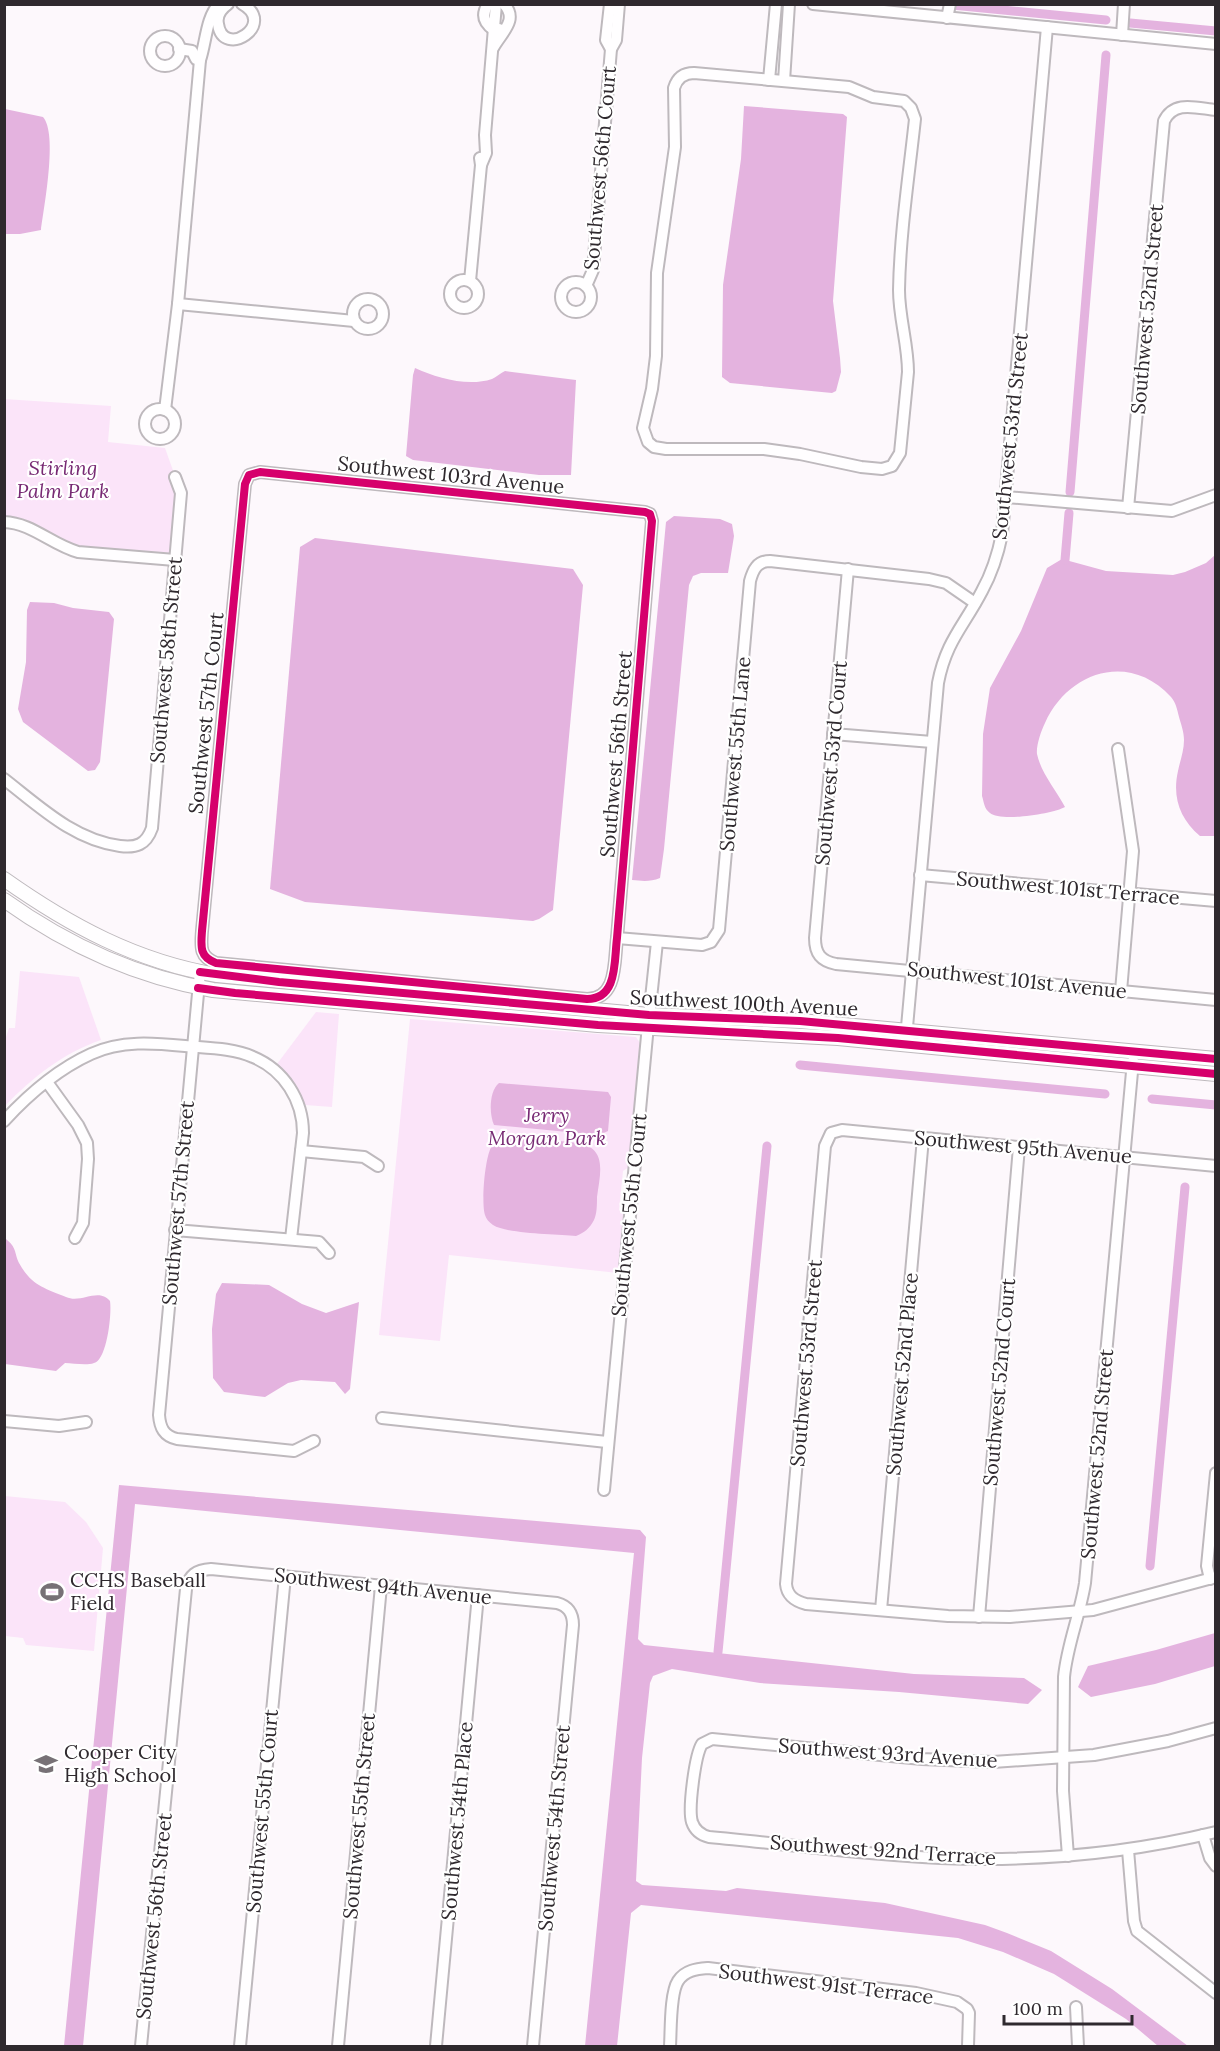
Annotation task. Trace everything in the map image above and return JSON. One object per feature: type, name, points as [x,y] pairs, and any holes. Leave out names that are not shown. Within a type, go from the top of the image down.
[{"type":"main road","name":"Southwest 100th Avenue","points":[[4,879],[77,926],[112,944],[168,965],[200,972],[648,1022],[780,1020],[1215,1059]]},
{"type":"main road","name":"Southwest 100th Avenue","points":[[4,900],[95,954],[152,976],[198,988],[235,993],[648,1022],[1215,1074]]},
{"type":"street","points":[[205,45],[210,19],[219,4]]},
{"type":"street","points":[[224,34],[218,18],[228,4]]},
{"type":"street","points":[[488,4],[484,16],[485,21],[494,30]]},
{"type":"street","points":[[470,281],[481,165],[479,152],[485,135],[496,4]]},
{"type":"street","points":[[492,50],[509,24],[510,14],[504,4]]},
{"type":"street","name":"Southwest 56th Court","points":[[610,4],[606,40],[611,49]]},
{"type":"street","name":"Southwest 56th Court","points":[[586,286],[593,270],[611,49],[616,40],[619,4]]},
{"type":"street","points":[[769,80],[776,4]]},
{"type":"street","points":[[784,81],[789,4]]},
{"type":"street","points":[[813,4],[1215,44]]},
{"type":"street","points":[[947,18],[950,4]]},
{"type":"street","points":[[1122,35],[1124,4]]},
{"type":"street","points":[[165,410],[178,304],[198,59],[213,34],[224,34],[240,39],[250,32],[254,21],[247,6]]},
{"type":"street","points":[[494,30],[507,27]]},
{"type":"street","name":"Southwest 53rd Street","points":[[905,1045],[938,683],[944,659],[953,638],[988,578],[997,556],[1002,534],[1047,27]]},
{"type":"street","points":[[176,60],[179,49],[175,40],[166,36],[157,39],[151,46],[151,55],[156,63],[166,66],[176,60],[190,63],[198,59]]},
{"type":"street","points":[[179,49],[192,51],[198,59]]},
{"type":"street","points":[[691,73],[784,81],[849,87],[873,97],[902,100],[912,108],[915,119],[899,290],[908,372],[901,447],[898,459],[885,469],[782,451],[658,448],[648,442],[644,435],[643,425],[654,374],[657,273],[673,166],[675,122],[673,92],[677,80],[691,73]]},
{"type":"street","name":"Southwest 52nd Street","points":[[1128,508],[1163,127],[1169,112],[1181,107],[1215,110]]},
{"type":"street","points":[[178,304],[354,321]]},
{"type":"street","name":"Southwest 103rd Avenue","points":[[249,475],[271,473],[576,504],[650,514]]},
{"type":"street","name":"Southwest 57th Court","points":[[203,954],[202,931],[245,484],[249,475]]},
{"type":"street","name":"Southwest 58th Street","points":[[4,779],[77,833],[93,840],[130,847],[138,846],[149,837],[152,828],[181,493],[176,477]]},
{"type":"street","points":[[1006,496],[1172,511],[1215,495]]},
{"type":"street","name":"Southwest 56th Street","points":[[605,994],[611,982],[617,938],[652,521],[650,514]]},
{"type":"street","points":[[4,522],[14,522],[27,527],[63,548],[78,552],[175,560]]},
{"type":"street","name":"Southwest 55th Lane","points":[[657,942],[702,945],[711,942],[719,930],[750,581],[757,566],[766,561],[848,569]]},
{"type":"street","points":[[848,569],[946,583],[975,603]]},
{"type":"street","name":"Southwest 53rd Court","points":[[819,957],[816,952],[815,938],[848,569]]},
{"type":"street","points":[[833,734],[932,742]]},
{"type":"street","points":[[1118,749],[1134,851],[1121,991]]},
{"type":"street","name":"Southwest 101st Terrace","points":[[920,875],[1215,902]]},
{"type":"street","points":[[617,938],[657,942]]},
{"type":"street","name":"Southwest 55th Court","points":[[604,1490],[657,942]]},
{"type":"street","name":"Southwest 100th Avenue","points":[[203,954],[207,959],[216,963],[587,999],[596,999],[605,994]]},
{"type":"street","name":"Southwest 101st Avenue","points":[[819,957],[836,964],[1215,1000]]},
{"type":"street","name":"Southwest 57th Street","points":[[200,972],[159,1415],[164,1432],[177,1439],[294,1451],[314,1441]]},
{"type":"street","points":[[4,1121],[47,1082],[64,1070],[91,1054],[108,1048],[147,1043],[229,1051],[253,1057],[279,1074],[290,1087],[302,1116],[301,1151],[291,1239]]},
{"type":"street","name":"Southwest 52nd Street","points":[[1068,1856],[1063,1758],[1065,1662],[1079,1612],[1089,1539],[1133,1051]]},
{"type":"street","points":[[47,1082],[78,1125],[87,1143],[88,1159],[82,1223],[75,1238]]},
{"type":"street","name":"Southwest 95th Avenue","points":[[831,1133],[842,1130],[1215,1166]]},
{"type":"street","name":"Southwest 53rd Street","points":[[831,1133],[825,1146],[786,1584],[788,1594],[806,1604],[881,1610]]},
{"type":"street","name":"Southwest 52nd Place","points":[[881,1610],[923,1138]]},
{"type":"street","name":"Southwest 52nd Court","points":[[979,1617],[1019,1148]]},
{"type":"street","points":[[301,1151],[364,1157],[378,1166]]},
{"type":"street","points":[[175,1230],[319,1242],[329,1253]]},
{"type":"street","points":[[382,1418],[607,1442]]},
{"type":"street","points":[[4,1420],[59,1426],[86,1422]]},
{"type":"street","points":[[881,1610],[979,1617],[1079,1612],[1213,1578],[1207,1566],[1215,1473]]},
{"type":"street","name":"Southwest 94th Avenue","points":[[194,1572],[211,1569],[557,1603],[570,1611]]},
{"type":"street","name":"Southwest 56th Street","points":[[141,2046],[186,1589],[194,1572]]},
{"type":"street","name":"Southwest 55th Court","points":[[240,2046],[285,1576]]},
{"type":"street","name":"Southwest 55th Street","points":[[338,2046],[381,1586]]},
{"type":"street","name":"Southwest 54th Place","points":[[436,2046],[478,1595]]},
{"type":"street","name":"Southwest 54th Street","points":[[533,2046],[573,1625],[570,1611]]},
{"type":"street","name":"Southwest 93rd Avenue","points":[[695,1829],[691,1811],[697,1754],[702,1744],[712,1739],[945,1761],[993,1762],[1063,1758],[1145,1746],[1215,1728]]},
{"type":"street","name":"Southwest 92nd Terrace","points":[[695,1829],[703,1836],[709,1837],[938,1858],[1011,1859],[1128,1850],[1215,1832]]},
{"type":"street","points":[[1203,1835],[1215,1866]]},
{"type":"street","points":[[1128,1850],[1134,1921],[1137,1931],[1215,1993]]},
{"type":"street","name":"Southwest 91st Terrace","points":[[670,2046],[675,1988],[678,1981],[690,1971],[708,1968],[847,1984],[950,2000],[967,2009],[970,2018],[968,2046]]},
{"type":"street","points":[[1076,2007],[1078,2046]]},
{"type":"green space","name":"Stirling Palm Park","points":[[4,399],[111,406],[108,442],[165,448],[181,493],[175,560],[71,550],[5,522]]},
{"type":"green space","points":[[20,971],[79,977],[101,1040],[87,1045],[49,1067],[5,1106],[5,1040],[9,1028],[15,1028]]},
{"type":"green space","points":[[316,1012],[339,1014],[332,1107],[305,1105],[296,1085],[277,1064]]},
{"type":"green space","name":"Jerry Morgan Park","points":[[410,1019],[636,1037],[640,1043],[629,1167],[623,1171],[619,1210],[623,1214],[618,1273],[449,1255],[440,1341],[379,1335]]},
{"type":"green space","name":"CCHS Baseball Field","points":[[5,1496],[65,1502],[86,1522],[103,1548],[94,1651],[26,1645],[23,1638],[5,1636]]},
{"type":"shaded area","points":[[744,106],[843,114],[847,117],[833,301],[841,372],[836,391],[832,393],[730,383],[722,377],[723,285],[741,159]]},
{"type":"shaded area","points":[[5,109],[43,117],[47,126],[50,154],[41,230],[5,234]]},
{"type":"shaded area","points":[[415,368],[463,382],[492,379],[505,371],[576,380],[571,475],[539,475],[413,460],[406,456]]},
{"type":"shaded area","points":[[674,516],[720,519],[732,524],[734,536],[728,573],[701,573],[693,576],[689,585],[660,878],[649,881],[632,880],[666,522]]},
{"type":"shaded area","points":[[315,538],[573,569],[583,585],[553,910],[539,919],[533,921],[305,902],[270,889],[300,547]]},
{"type":"shaded area","points":[[1215,555],[1215,836],[1200,836],[1187,822],[1179,807],[1176,781],[1184,737],[1174,702],[1154,683],[1137,674],[1119,672],[1101,674],[1084,680],[1068,691],[1055,705],[1042,730],[1037,751],[1039,761],[1065,807],[1015,817],[996,816],[990,813],[985,807],[982,796],[983,734],[990,688],[1021,631],[1047,568],[1062,559],[1106,571],[1173,575],[1206,563]]},
{"type":"shaded area","points":[[30,602],[54,603],[73,608],[109,612],[114,619],[100,762],[95,770],[88,771],[23,722],[18,709],[26,662],[27,610]]},
{"type":"shaded area","points":[[499,1083],[608,1092],[611,1097],[608,1131],[599,1135],[494,1125],[491,1103],[493,1091]]},
{"type":"shaded area","points":[[512,1136],[578,1143],[594,1150],[600,1163],[596,1212],[589,1228],[584,1232],[576,1236],[520,1232],[500,1228],[487,1219],[484,1209],[484,1190],[490,1151],[498,1140]]},
{"type":"shaded area","points":[[6,1239],[14,1248],[19,1263],[28,1276],[39,1285],[72,1299],[100,1295],[110,1301],[108,1335],[99,1360],[87,1364],[65,1363],[56,1371],[5,1364],[4,1240]]},
{"type":"shaded area","points":[[222,1283],[269,1285],[302,1304],[326,1313],[359,1302],[350,1389],[345,1394],[335,1382],[301,1380],[288,1383],[265,1397],[224,1392],[213,1378],[212,1329],[216,1294]]},
{"type":"shaded area","points":[[119,1485],[640,1530],[646,1537],[638,1639],[644,1645],[914,1674],[1024,1678],[1042,1690],[1028,1704],[899,1692],[760,1683],[672,1669],[653,1676],[650,1683],[642,1758],[636,1881],[642,1885],[726,1891],[737,1888],[885,1903],[985,1925],[1051,1951],[1112,1989],[1188,2046],[1158,2046],[1126,2019],[1054,1974],[1003,1952],[958,1938],[641,1905],[631,1913],[617,2046],[585,2046],[634,1553],[135,1504],[83,2046],[64,2046]]},
{"type":"shaded area","points":[[1215,1633],[1215,1666],[1155,1684],[1091,1697],[1078,1687],[1088,1666]]},
{"type":"waterway","points":[[952,5],[1106,20]]},
{"type":"waterway","points":[[1130,23],[1216,31]]},
{"type":"waterway","points":[[1070,492],[1106,55]]},
{"type":"waterway","points":[[1065,560],[1069,513]]},
{"type":"waterway","points":[[800,1065],[1105,1094]]},
{"type":"waterway","points":[[1152,1099],[1216,1105]]},
{"type":"waterway","points":[[718,1652],[767,1146]]},
{"type":"waterway","points":[[1150,1566],[1185,1187]]},
{"type":"cycle path","points":[[260,472],[650,514],[652,521],[615,957],[612,977],[604,993],[587,999],[216,963],[206,958],[202,950],[202,931],[245,484],[249,475],[260,472]]},
{"type":"cycle path","points":[[200,972],[279,982],[649,1015],[800,1021],[1216,1059]]},
{"type":"cycle path","points":[[198,988],[598,1025],[838,1038],[1216,1074]]},
{"type":"place","name":"CCHS Baseball Field","points":[[52,1592]]},
{"type":"place","name":"Cooper City High School","points":[[46,1764]]}]
